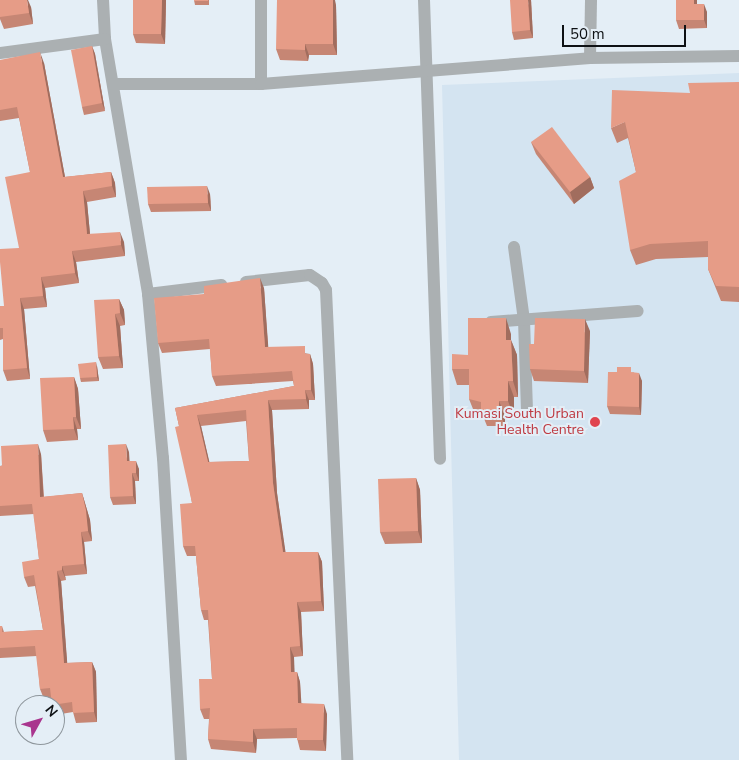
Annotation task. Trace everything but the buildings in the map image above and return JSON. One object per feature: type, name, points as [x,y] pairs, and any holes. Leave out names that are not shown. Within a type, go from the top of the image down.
[{"type":"street","points":[[103,0],[105,39],[148,294],[163,458],[182,760]]},
{"type":"street","points":[[261,0],[261,84]]},
{"type":"street","points":[[424,0],[424,72],[440,459]]},
{"type":"street","points":[[590,58],[591,0]]},
{"type":"street","points":[[0,53],[105,39]]},
{"type":"street","points":[[113,84],[261,84],[590,58],[739,56]]},
{"type":"street","points":[[514,247],[524,320],[528,409]]},
{"type":"street","points":[[148,294],[310,275],[322,283],[326,290],[347,760]]},
{"type":"street","points":[[477,324],[638,311]]},
{"type":"shaded area","name":"Kumasi South Urban Health Centre","points":[[739,73],[739,760],[459,760],[442,85]]},
{"type":"place","name":"Kumasi South Urban Health Centre","points":[[595,422]]}]
